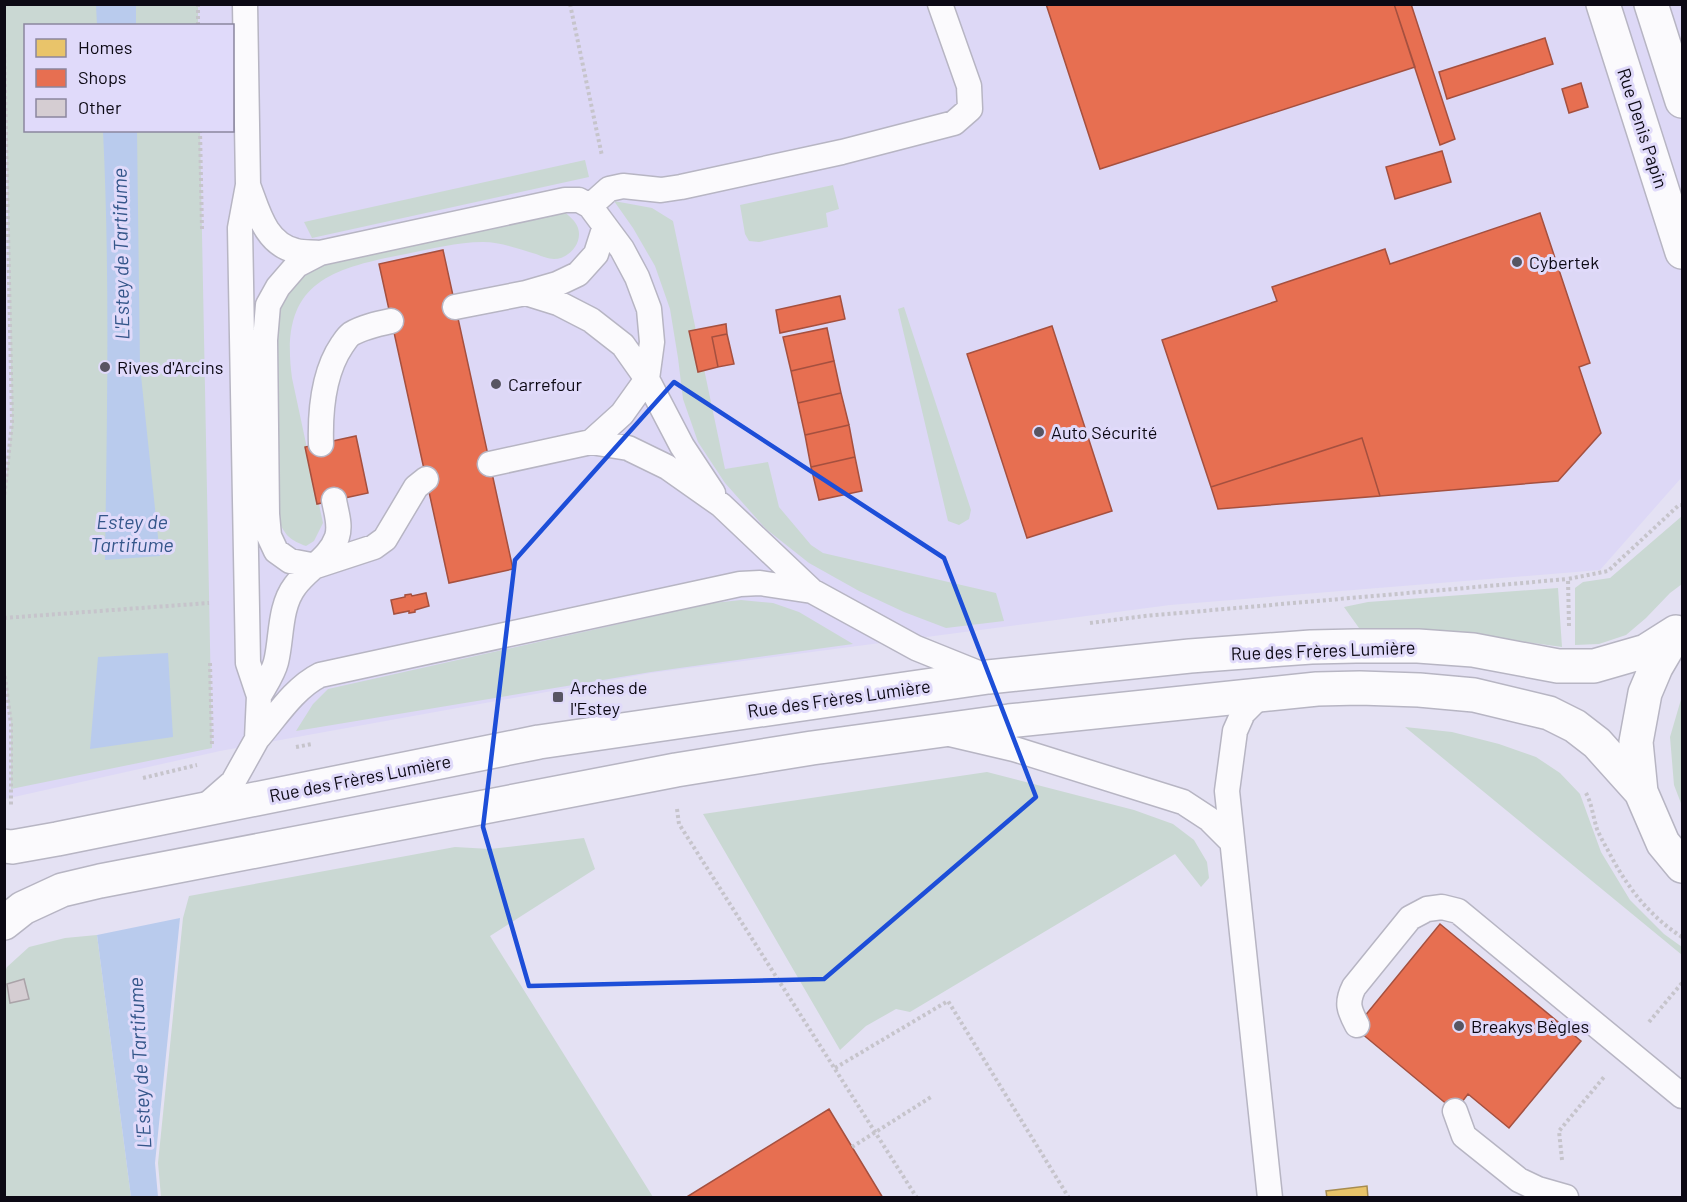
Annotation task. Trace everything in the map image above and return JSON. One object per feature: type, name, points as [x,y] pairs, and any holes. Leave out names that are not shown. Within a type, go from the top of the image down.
[{"type":"main road","name":"Rue Denis Papin","points":[[1603,4],[1683,252]]},
{"type":"main road","points":[[1651,4],[1683,101]]},
{"type":"main road","points":[[1679,630],[1656,668],[1645,693],[1636,742],[1641,792],[1663,843],[1683,866]]},
{"type":"main road","name":"Rue des Frères Lumière","points":[[8,847],[539,742],[988,677],[1190,656],[1356,646],[1418,646],[1473,650],[1557,666],[1594,666],[1646,651],[1679,630]]},
{"type":"main road","points":[[4,923],[23,908],[62,890],[100,881],[676,770],[935,730],[1263,693],[1360,687],[1419,690],[1474,695],[1550,713],[1575,726],[1597,743],[1641,792]]},
{"type":"lane","points":[[245,4],[248,185],[240,228],[248,663],[259,696],[257,739]]},
{"type":"lane","points":[[590,206],[609,189],[623,186],[661,190],[681,187],[842,152],[954,123],[970,109],[969,86],[940,4]]},
{"type":"lane","points":[[248,185],[263,226],[277,241],[295,251],[320,253]]},
{"type":"lane","points":[[426,479],[416,487],[386,539],[374,547],[316,566],[290,561],[276,550],[269,537],[265,340],[268,305],[278,287],[297,265],[320,253],[565,200],[579,200],[590,206],[622,249],[637,277],[649,309],[652,342],[647,379],[622,414],[591,442]]},
{"type":"lane","points":[[455,307],[526,293],[557,284],[578,274],[596,254],[605,225]]},
{"type":"lane","points":[[526,293],[558,303],[591,320],[623,345],[647,379],[682,446],[721,505]]},
{"type":"lane","points":[[321,444],[321,422],[327,382],[334,356],[349,335],[391,321]]},
{"type":"lane","points":[[490,464],[591,442],[628,448],[667,467],[721,505],[812,591],[916,648],[988,677]]},
{"type":"lane","points":[[259,696],[275,664],[286,604],[295,586],[333,546],[338,535],[334,500]]},
{"type":"lane","points":[[201,810],[233,782],[257,739],[289,701],[309,681],[320,675],[731,586],[760,583],[812,591]]},
{"type":"lane","points":[[1263,693],[1243,713],[1235,731],[1227,792],[1270,1197]]},
{"type":"lane","points":[[935,730],[1014,749],[1184,802],[1209,819],[1232,842]]},
{"type":"lane","points":[[1357,1024],[1350,1011],[1349,998],[1354,987],[1410,918],[1427,909],[1442,907],[1458,912],[1683,1096]]},
{"type":"lane","points":[[1455,1111],[1464,1136],[1519,1180],[1538,1189],[1566,1197]]},
{"type":"path","points":[[198,4],[198,24]]},
{"type":"path","points":[[570,4],[609,189]]},
{"type":"path","points":[[4,42],[12,422],[4,499]]},
{"type":"path","points":[[4,618],[209,603]]},
{"type":"path","points":[[4,670],[11,724],[8,847]]},
{"type":"path","points":[[668,807],[677,806],[679,824],[917,1197]]},
{"type":"path","points":[[1566,1197],[1559,1131],[1683,983]]},
{"type":"path","points":[[835,1068],[948,1001],[1069,1197]]},
{"type":"path","points":[[852,1147],[931,1097]]},
{"type":"highlighted area","points":[[674,382],[944,558],[1036,797],[824,979],[529,986],[483,827],[515,560]]},
{"type":"shaded area","points":[[4,5],[1682,5],[1682,477],[1600,570],[1170,605],[651,673],[220,751],[5,799]]},
{"type":"shaded area","name":"Rives d'Arcins","points":[[4,5],[198,5],[198,24],[24,24],[24,132],[200,132],[212,748],[11,789],[11,724],[4,670],[4,499],[12,422]]},
{"type":"shaded area","points":[[585,160],[589,177],[312,238],[304,222]]},
{"type":"shaded area","points":[[833,185],[839,209],[826,213],[828,227],[759,242],[749,241],[745,234],[740,205]]},
{"type":"shaded area","points":[[614,201],[652,208],[673,221],[725,469],[768,462],[779,507],[811,545],[823,553],[996,593],[1004,621],[946,628],[904,612],[859,591],[809,563],[766,529],[725,483],[698,442],[683,399],[670,309],[655,266]]},
{"type":"shaded area","points":[[563,211],[576,223],[579,234],[574,249],[560,258],[547,258],[496,243],[454,244],[353,266],[314,286],[302,301],[293,321],[290,346],[292,378],[323,523],[314,541],[306,546],[289,537],[279,522],[274,349],[280,306],[289,288],[309,274],[338,259]]},
{"type":"shaded area","points":[[904,307],[971,510],[969,519],[959,525],[948,521],[898,309]]},
{"type":"shaded area","points":[[1682,516],[1682,584],[1626,635],[1599,644],[1575,645],[1575,588],[1583,582],[1610,578]]},
{"type":"shaded area","points":[[1558,588],[1562,647],[1466,634],[1359,628],[1344,607],[1368,602]]},
{"type":"shaded area","points":[[741,600],[773,603],[799,612],[853,644],[651,672],[296,731],[313,704],[328,689],[713,603]]},
{"type":"shaded area","points":[[1682,696],[1682,806],[1674,785],[1670,737]]},
{"type":"shaded area","points":[[1405,727],[1452,732],[1499,744],[1536,757],[1560,773],[1580,794],[1601,852],[1630,900],[1664,934],[1682,947],[1682,955]]},
{"type":"shaded area","points":[[987,772],[1134,810],[1173,824],[1194,840],[1207,862],[1209,878],[1201,887],[1175,854],[910,1012],[896,1009],[866,1026],[840,1050],[703,814]]},
{"type":"shaded area","points":[[584,838],[595,869],[490,936],[653,1197],[161,1197],[158,1163],[183,918],[189,896],[455,847],[490,849]]},
{"type":"shaded area","points":[[97,935],[131,1197],[5,1198],[5,972],[7,967],[29,947],[65,938]]},
{"type":"water","points":[[96,5],[136,5],[136,24],[97,24]]},
{"type":"water","name":"Estey de Tartifume","points":[[103,132],[137,132],[140,366],[160,556],[105,560],[107,291]]},
{"type":"water","points":[[168,653],[173,737],[90,749],[98,657]]},
{"type":"water","name":"L'Estey de Tartifume","points":[[180,918],[155,1163],[158,1197],[131,1197],[97,935]]},
{"type":"building: Homes","points":[[1367,1186],[1368,1198],[1327,1198],[1326,1191]]},
{"type":"building: Shops","points":[[1046,4],[1394,4],[1415,67],[1100,169]]},
{"type":"building: Shops","points":[[1394,4],[1411,4],[1455,139],[1440,145]]},
{"type":"building: Shops","points":[[1545,38],[1553,64],[1447,99],[1439,72]]},
{"type":"building: Shops","points":[[1581,83],[1588,107],[1569,113],[1562,89]]},
{"type":"building: Shops","points":[[1442,151],[1451,182],[1395,199],[1386,167]]},
{"type":"building: Shops","points":[[1540,213],[1590,363],[1579,367],[1601,433],[1558,481],[1380,496],[1362,438],[1211,487],[1162,340],[1277,301],[1272,287],[1385,249],[1390,264]]},
{"type":"building: Shops","points":[[443,250],[513,569],[449,583],[379,264]]},
{"type":"building: Shops","points":[[840,296],[845,319],[780,333],[776,310]]},
{"type":"building: Shops","points":[[726,324],[727,334],[712,337],[718,367],[698,372],[689,331]]},
{"type":"building: Shops","name":"Auto Sécurité","points":[[1052,326],[1112,511],[1027,538],[967,354]]},
{"type":"building: Shops","points":[[827,328],[834,361],[791,371],[783,337]]},
{"type":"building: Shops","points":[[727,334],[734,364],[718,367],[712,337]]},
{"type":"building: Shops","points":[[834,361],[841,393],[798,403],[791,371]]},
{"type":"building: Shops","points":[[841,393],[849,425],[805,435],[798,403]]},
{"type":"building: Shops","points":[[849,425],[855,457],[811,467],[805,435]]},
{"type":"building: Shops","points":[[356,436],[368,493],[317,504],[305,447]]},
{"type":"building: Shops","points":[[1362,438],[1380,496],[1218,509],[1211,487]]},
{"type":"building: Shops","points":[[855,457],[862,491],[819,500],[811,467]]},
{"type":"building: Shops","points":[[426,593],[429,606],[415,610],[415,612],[394,614],[391,600],[405,597],[405,595]]},
{"type":"building: Shops","name":"Breakys Bègles","points":[[1440,924],[1581,1041],[1509,1128],[1468,1094],[1455,1111],[1355,1028]]},
{"type":"building: Shops","points":[[829,1109],[883,1198],[685,1198]]},
{"type":"building: Other","points":[[24,979],[29,999],[10,1003],[7,984]]},
{"type":"place","name":"Cybertek","points":[[1517,262]]},
{"type":"place","name":"Rives d'Arcins","points":[[105,367]]},
{"type":"place","name":"Carrefour","points":[[496,384]]},
{"type":"place","name":"Auto Sécurité","points":[[1039,432]]},
{"type":"place","name":"Arches de l'Estey","points":[[558,697]]},
{"type":"place","name":"Breakys Bègles","points":[[1459,1026]]}]
